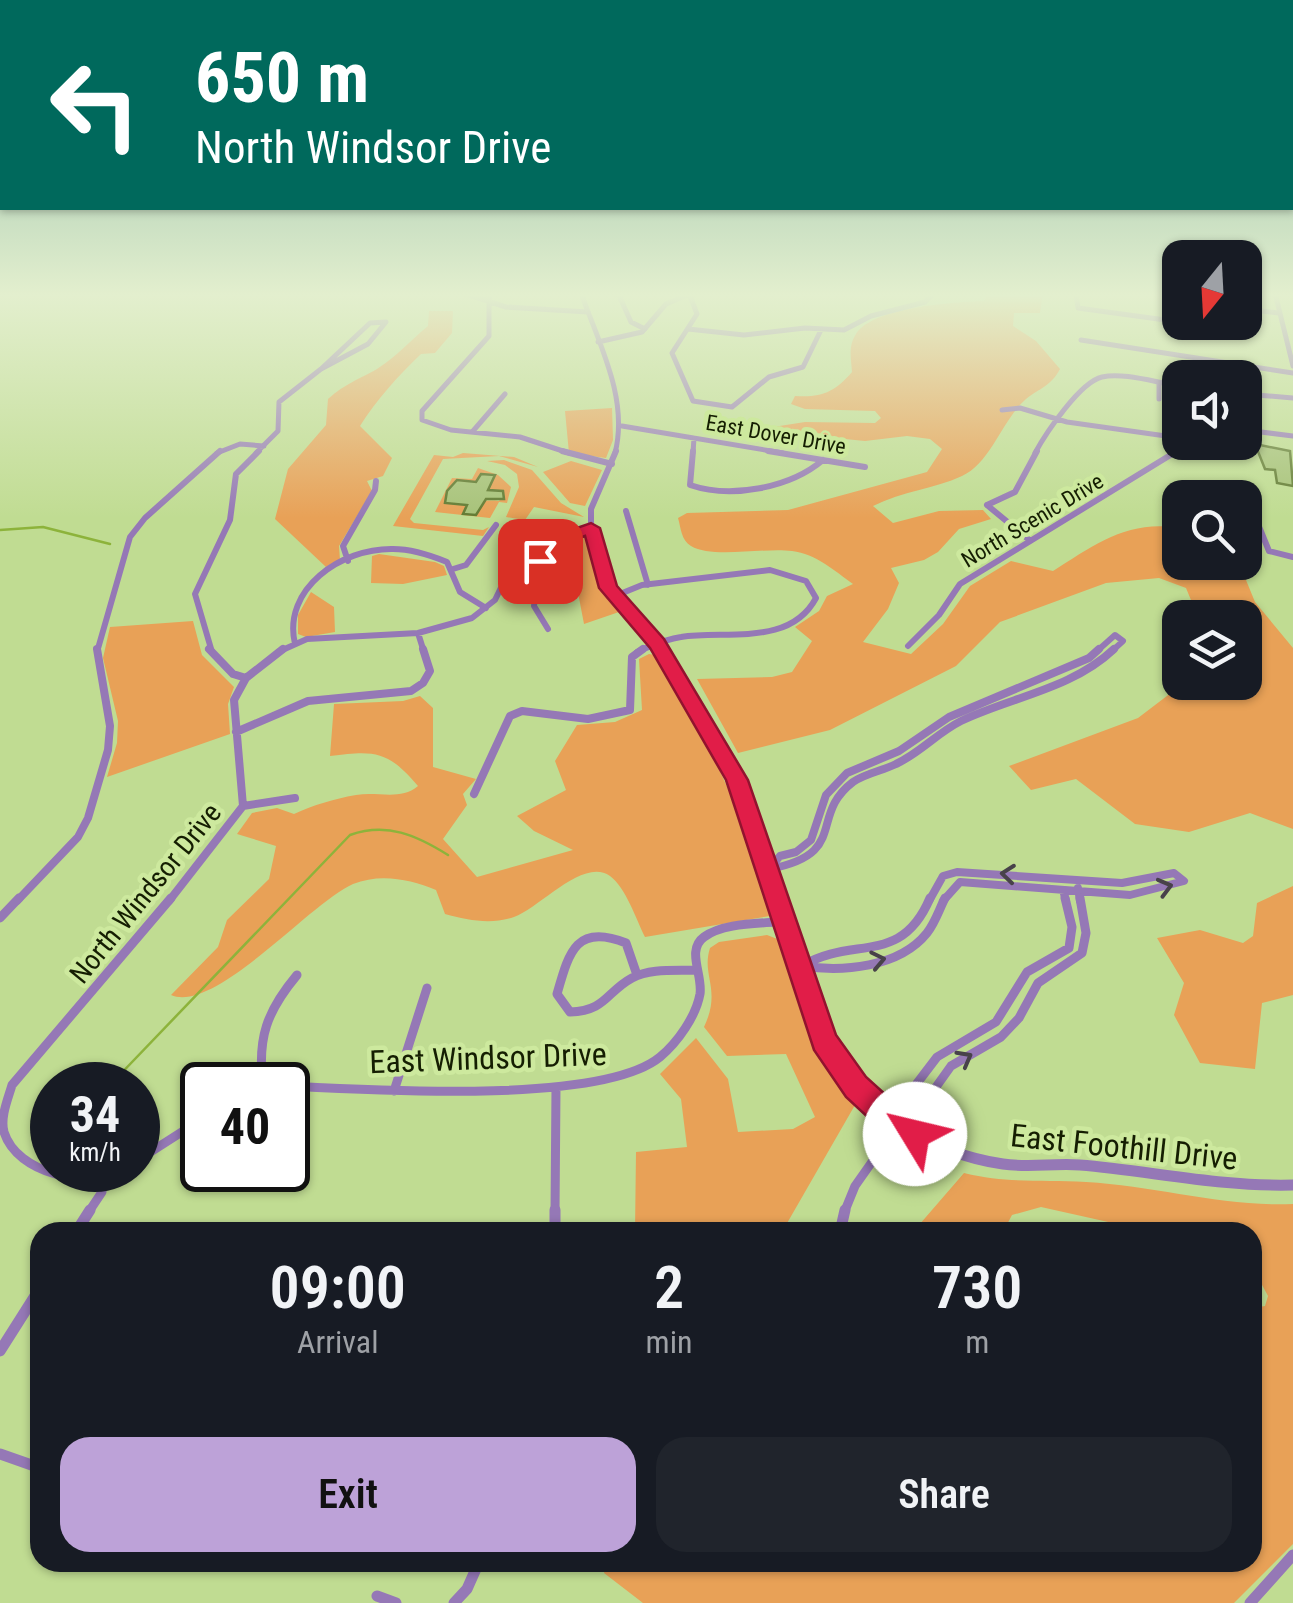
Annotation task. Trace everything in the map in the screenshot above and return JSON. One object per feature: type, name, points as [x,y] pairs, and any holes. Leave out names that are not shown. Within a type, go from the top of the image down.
[{"type":"street","points":[[462,368],[421,414],[422,420],[432,426],[522,438],[570,456],[612,464]]},
{"type":"street","points":[[474,794],[510,716],[522,711],[588,720],[630,710],[632,657],[658,644],[758,634],[805,614],[815,603],[814,592],[806,580],[776,570],[648,585],[615,596],[608,588],[591,528],[595,496],[612,464],[622,426],[605,368]]},
{"type":"street","points":[[677,368],[690,398],[732,407],[769,377],[800,368]]},
{"type":"street","points":[[321,369],[280,400],[279,427],[236,474],[230,520],[195,594],[208,648],[234,674],[246,678],[278,652],[324,636],[418,633],[448,626],[486,608],[500,593],[511,567],[554,541],[591,528]]},
{"type":"street","points":[[1028,540],[986,505],[1014,492],[1056,419],[1094,380],[1106,376],[1162,384]]},
{"type":"street","points":[[1158,384],[1159,398]]},
{"type":"street","points":[[473,431],[505,394]]},
{"type":"street","points":[[1262,395],[1293,398]]},
{"type":"street","points":[[1002,410],[1020,408],[1056,419],[1162,435]]},
{"type":"street","name":"East Dover Drive","points":[[622,426],[865,467]]},
{"type":"street","points":[[1262,432],[1293,436]]},
{"type":"street","points":[[694,438],[690,485],[698,489],[736,492],[811,469],[823,460]]},
{"type":"street","points":[[0,918],[78,837],[88,818],[108,750],[110,726],[97,649],[130,537],[145,518],[222,450],[240,444],[264,446]]},
{"type":"street","name":"North Scenic Drive","points":[[908,646],[939,615],[960,584],[1163,460]]},
{"type":"street","points":[[348,561],[342,546],[376,490],[376,480]]},
{"type":"street","points":[[626,512],[648,585]]},
{"type":"street","points":[[454,569],[466,565],[496,525]]},
{"type":"street","points":[[1262,537],[1266,548],[1280,557],[1293,557]]},
{"type":"street","points":[[548,628],[534,606],[540,561],[555,549],[554,541]]},
{"type":"street","points":[[295,644],[289,619],[296,601],[325,572],[348,561],[393,549],[438,558],[454,569]]},
{"type":"street","points":[[454,569],[454,584],[460,592],[486,608]]},
{"type":"street","name":"East Foothill Drive","points":[[615,596],[658,644],[737,780],[824,1041],[856,1087],[898,1125],[962,1156],[1008,1165],[1068,1164],[1241,1188],[1293,1185]]},
{"type":"street","points":[[236,732],[315,700],[398,695],[418,689],[430,670],[418,633]]},
{"type":"street","points":[[1112,636],[1124,638],[1122,644],[1088,669],[959,722],[902,762],[862,777],[843,791],[834,805],[824,844],[788,868],[769,869],[780,856],[800,849],[816,831],[826,795],[835,782],[949,718],[1089,658],[1112,636]]},
{"type":"street","name":"North Windsor Drive","points":[[30,1157],[13,1146],[4,1132],[6,1086],[197,868],[244,806],[234,700],[246,678]]},
{"type":"street","points":[[908,744],[916,751]]},
{"type":"street","points":[[244,806],[295,798]]},
{"type":"street","points":[[800,849],[808,858]]},
{"type":"street","points":[[802,966],[816,955],[880,947],[908,933],[924,912],[937,882],[949,873],[987,872],[1062,885]]},
{"type":"street","points":[[802,966],[819,970],[904,952],[925,935],[946,896],[960,882],[1145,892],[1181,884],[1183,878],[1174,872],[1122,883],[1077,886]]},
{"type":"street","points":[[841,1222],[855,1186],[898,1125],[902,1103],[938,1057],[996,1022],[1027,972],[1069,948],[1072,927],[1062,885]]},
{"type":"street","points":[[898,1125],[916,1115],[951,1066],[1002,1038],[1019,1018],[1038,983],[1082,953],[1086,932],[1077,886]]},
{"type":"street","name":"East Windsor Drive","points":[[310,1087],[394,1091],[556,1087],[616,1080],[662,1056],[695,1014],[701,988],[695,950],[706,934],[786,922]]},
{"type":"street","points":[[637,975],[626,944],[602,935],[586,938],[569,950],[557,994],[570,1012],[585,1013],[598,1010],[637,975],[698,970]]},
{"type":"street","points":[[264,1062],[261,1028],[272,1004],[297,974]]},
{"type":"street","points":[[394,1091],[427,988]]},
{"type":"street","points":[[555,1222],[556,1087]]},
{"type":"street","points":[[82,1222],[102,1192]]},
{"type":"street","points":[[0,1350],[30,1304]]},
{"type":"street","points":[[0,1454],[30,1464]]},
{"type":"street","points":[[1250,1603],[1293,1554]]},
{"type":"street","points":[[454,1603],[467,1590],[475,1572]]},
{"type":"street","points":[[377,1596],[396,1603]]},
{"type":"shaded area","points":[[407,368],[360,426],[392,458],[383,476],[367,481],[372,491],[339,546],[340,560],[326,567],[275,519],[288,469],[326,425],[328,399],[377,369]]},
{"type":"shaded area","points":[[852,368],[1060,369],[1018,408],[972,470],[873,506],[893,523],[939,511],[983,510],[991,519],[959,529],[938,552],[924,560],[891,568],[899,583],[888,609],[863,642],[911,654],[943,624],[970,586],[1011,561],[1053,571],[1098,543],[1145,527],[1162,526],[1162,579],[1106,583],[1000,622],[956,666],[830,730],[738,753],[697,679],[772,677],[792,672],[812,641],[795,627],[819,611],[827,596],[853,584],[801,553],[700,550],[685,540],[678,518],[687,513],[788,510],[927,472],[942,449],[930,439],[907,436],[865,441],[754,430],[805,422],[875,423],[881,418],[875,411],[805,409],[791,404],[795,396],[827,392],[846,379]]},
{"type":"shaded area","points":[[612,408],[613,440],[606,458],[569,453],[565,411]]},
{"type":"shaded area","points":[[463,453],[514,457],[538,467],[499,456],[443,459],[410,519],[414,523],[483,530],[489,527],[483,536],[393,526],[434,455],[453,457]]},
{"type":"shaded area","points":[[504,460],[532,470],[561,503],[584,517],[534,507],[525,520],[506,517],[519,487],[517,474],[505,465],[487,461]]},
{"type":"shaded area","points":[[571,461],[602,470],[585,506],[570,503],[543,472]]},
{"type":"shaded area","points":[[478,468],[498,475],[511,487],[507,503],[499,502],[490,518],[435,512],[452,478],[472,479]],"holes":[[[494,476],[489,490],[504,494],[499,501],[446,503],[457,480],[476,482]]]},
{"type":"shaded area","points":[[589,537],[598,581],[619,612],[584,624],[568,540]]},
{"type":"shaded area","points":[[372,556],[435,562],[444,566],[447,575],[403,584],[371,583]]},
{"type":"shaded area","points":[[1164,580],[1246,580],[1254,600],[1191,600],[1186,588]]},
{"type":"shaded area","points":[[311,592],[334,607],[335,632],[306,637],[298,634],[298,615]]},
{"type":"shaded area","points":[[1262,610],[1293,648],[1293,829],[1250,813],[1189,832],[1135,824],[1076,779],[1031,790],[1009,766],[1138,718],[1162,700],[1262,700]]},
{"type":"shaded area","points":[[193,621],[202,655],[234,687],[228,704],[230,734],[107,777],[117,743],[118,721],[103,658],[110,627]]},
{"type":"shaded area","points":[[655,655],[692,716],[724,779],[762,878],[773,912],[770,916],[645,937],[621,888],[610,876],[599,872],[575,878],[514,917],[488,921],[445,914],[436,890],[426,886],[405,880],[374,879],[353,884],[335,895],[237,973],[212,988],[190,996],[171,995],[218,947],[227,920],[269,879],[276,846],[237,834],[252,813],[277,808],[294,814],[339,798],[396,794],[418,786],[398,766],[380,756],[330,756],[334,704],[403,701],[420,696],[433,708],[433,767],[476,779],[463,794],[467,805],[443,839],[477,877],[573,850],[534,831],[517,816],[566,790],[555,761],[577,725],[615,722],[642,710],[639,659]]},
{"type":"shaded area","points":[[1293,886],[1293,995],[1262,1003],[1255,1069],[1200,1063],[1174,1015],[1184,983],[1157,938],[1200,930],[1243,943],[1253,936],[1257,903]]},
{"type":"shaded area","points":[[767,935],[780,940],[820,1053],[855,1105],[788,1222],[635,1222],[636,1152],[687,1147],[681,1099],[660,1074],[696,1038],[728,1079],[738,1132],[793,1129],[815,1117],[786,1054],[727,1056],[704,1027],[711,1003],[708,958],[710,948],[719,942]]},
{"type":"shaded area","points":[[964,1173],[1293,1204],[1293,1544],[1234,1603],[643,1603],[604,1573],[1262,1572],[1262,1306],[1268,1296],[1262,1285],[1262,1222],[1108,1222],[1041,1207],[1012,1215],[1008,1222],[922,1222]]},
{"type":"building","points":[[1262,445],[1290,451],[1293,486],[1277,483],[1275,470],[1265,469]]},
{"type":"building","points":[[481,474],[495,475],[488,490],[503,491],[504,499],[486,499],[476,515],[463,514],[467,505],[445,503],[447,491],[457,480],[476,482]]},
{"type":"waterway","points":[[0,530],[43,527],[110,544]]},
{"type":"waterway","points":[[132,1062],[350,835],[389,830],[448,855]]},
{"type":"route","points":[[540,561],[555,549],[554,541],[591,528],[608,588],[658,644],[737,780],[824,1041],[856,1087],[898,1125],[915,1134]]}]
